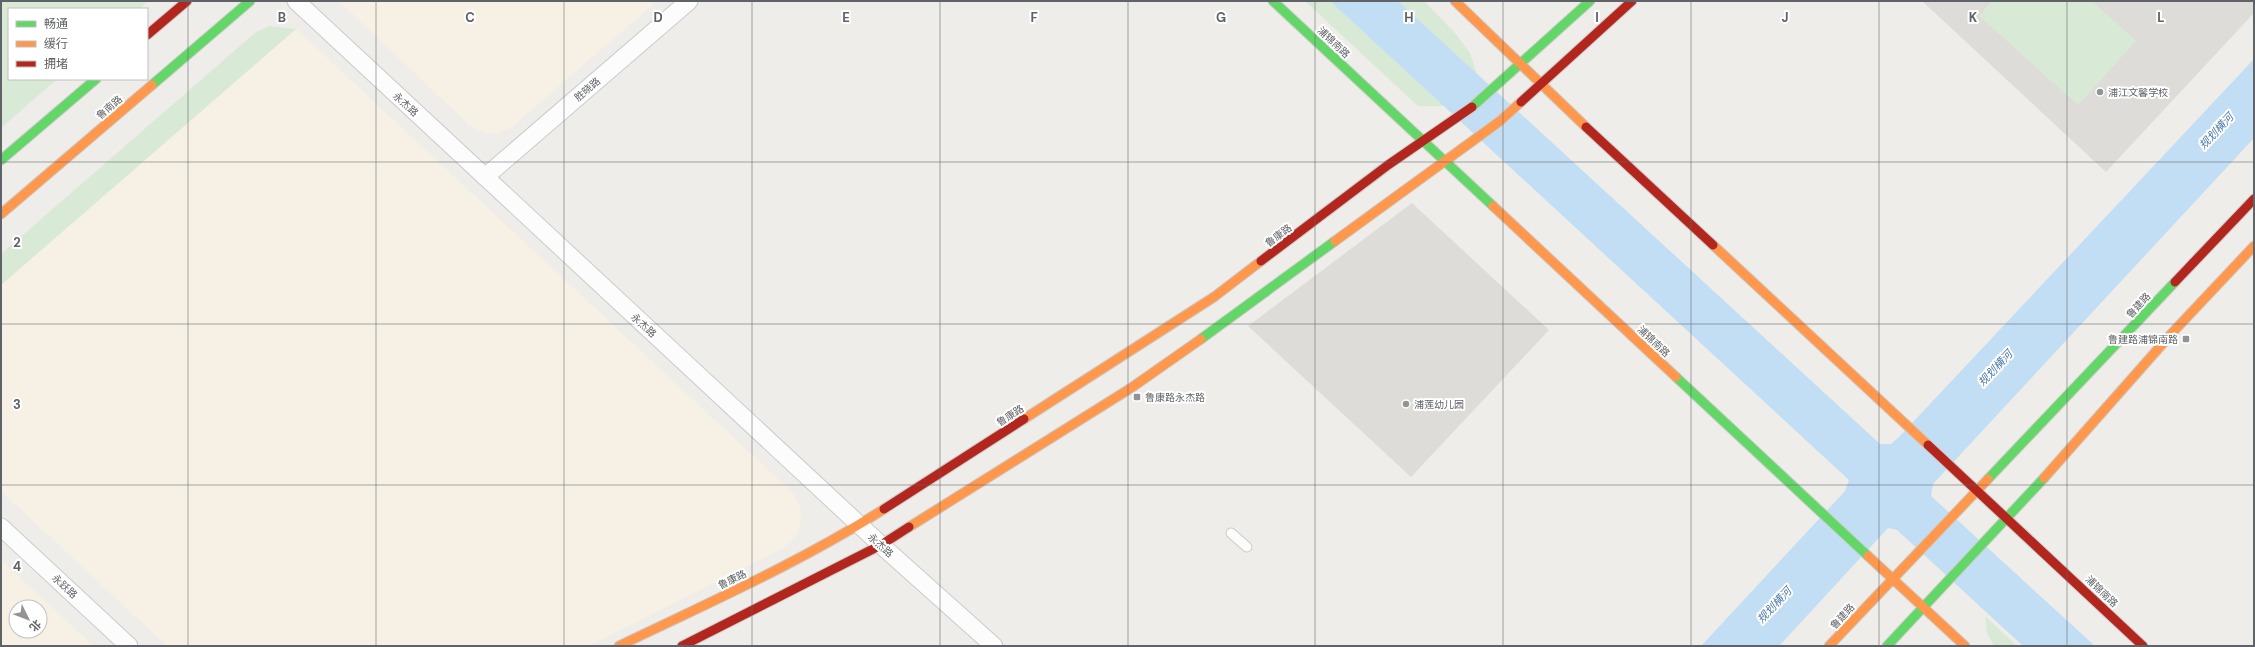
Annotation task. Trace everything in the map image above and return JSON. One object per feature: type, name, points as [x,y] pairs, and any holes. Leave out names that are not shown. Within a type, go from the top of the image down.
[{"type":"street","points":[[148,34],[187,1]]},
{"type":"street","name":"鲁南路","points":[[1,214],[250,1]]},
{"type":"street","name":"永杰路","points":[[296,1],[881,546],[994,646]]},
{"type":"street","name":"胜晓路","points":[[485,176],[689,1]]},
{"type":"street","name":"浦锦南路","points":[[1273,1],[1424,140],[1963,644]]},
{"type":"street","points":[[1455,1],[1542,84]]},
{"type":"street","name":"鲁康路","points":[[620,646],[749,583],[859,525],[1214,297],[1388,165],[1478,103],[1590,1]]},
{"type":"street","points":[[682,646],[881,546],[1131,388],[1236,315],[1411,184],[1500,120],[1579,51],[1632,1]]},
{"type":"street","points":[[1,160],[95,80]]},
{"type":"street","name":"浦锦南路","points":[[1542,84],[2045,552],[2143,646]]},
{"type":"street","name":"鲁建路","points":[[1829,646],[2006,462],[2254,199]]},
{"type":"street","points":[[1887,646],[2007,518],[2172,332],[2254,246]]},
{"type":"street","name":"永跃路","points":[[1,527],[129,646]]},
{"type":"lane","points":[[1231,533],[1247,547]]},
{"type":"shaded area","points":[[339,1],[657,1],[513,126],[498,133],[485,133],[469,125]]},
{"type":"shaded area","name":"浦江文馨学校","points":[[1922,1],[2254,1],[2254,13],[2106,172]]},
{"type":"shaded area","points":[[296,29],[794,494],[800,508],[801,522],[797,535],[785,547],[589,646],[167,646],[1,491],[1,285]]},
{"type":"shaded area","name":"浦莲幼儿园","points":[[1412,203],[1549,330],[1411,477],[1248,326]]},
{"type":"shaded area","points":[[1,560],[43,599],[8,599],[8,639],[48,639],[48,603],[94,646],[1,646]]},
{"type":"green space","points":[[1,1],[148,1],[140,8],[8,8],[8,80],[56,80],[1,128]]},
{"type":"green space","points":[[1305,1],[1330,1],[1444,106],[1418,106]]},
{"type":"green space","points":[[1398,1],[1424,1],[1455,33],[1470,53],[1477,74]]},
{"type":"green space","points":[[1992,1],[2092,1],[2136,41],[2078,105],[1979,16]]},
{"type":"green space","points":[[269,26],[296,29],[1,285],[1,254],[256,32]]},
{"type":"green space","points":[[1985,616],[2017,646],[1994,646],[1987,633]]},
{"type":"water","name":"规划横河","points":[[1330,1],[1398,1],[1880,444],[1891,444],[1898,438],[2254,59],[2254,138],[1933,484],[1931,496],[2095,646],[2023,646],[1897,530],[1888,528],[1779,646],[1701,646],[1845,491],[1849,480]]},
{"type":"traffic: fast","points":[[152,85],[250,1]]},
{"type":"traffic: fast","points":[[1273,1],[1493,206]]},
{"type":"traffic: fast","points":[[1472,107],[1590,1]]},
{"type":"traffic: fast","points":[[1,160],[95,80]]},
{"type":"traffic: fast","points":[[1201,339],[1335,241]]},
{"type":"traffic: fast","points":[[1988,479],[2175,282]]},
{"type":"traffic: fast","points":[[1676,377],[1868,556]]},
{"type":"traffic: fast","points":[[1887,646],[2044,478]]},
{"type":"traffic: slow","points":[[1455,1],[1586,127]]},
{"type":"traffic: slow","points":[[1,214],[152,85]]},
{"type":"traffic: slow","points":[[1335,241],[1500,121],[1521,102]]},
{"type":"traffic: slow","points":[[1493,206],[1676,377]]},
{"type":"traffic: slow","points":[[1713,245],[1928,445]]},
{"type":"traffic: slow","points":[[2044,478],[2173,332],[2254,246]]},
{"type":"traffic: slow","points":[[1024,419],[1214,297],[1261,261]]},
{"type":"traffic: slow","points":[[909,527],[1131,388],[1201,339]]},
{"type":"traffic: slow","points":[[1829,646],[1988,479]]},
{"type":"traffic: slow","points":[[619,646],[720,598],[820,547],[884,509]]},
{"type":"traffic: slow","points":[[1868,556],[1965,646]]},
{"type":"traffic: jam","points":[[148,34],[187,1]]},
{"type":"traffic: jam","points":[[1521,102],[1632,1]]},
{"type":"traffic: jam","points":[[1261,261],[1388,165],[1472,107]]},
{"type":"traffic: jam","points":[[1586,127],[1713,245]]},
{"type":"traffic: jam","points":[[2175,282],[2254,199]]},
{"type":"traffic: jam","points":[[884,509],[1024,419]]},
{"type":"traffic: jam","points":[[1928,445],[2143,646]]},
{"type":"traffic: jam","points":[[682,646],[881,545],[909,527]]},
{"type":"place","name":"浦江文馨学校","points":[[2100,92]]},
{"type":"place","name":"鲁建路浦锦南路","points":[[2186,339]]},
{"type":"place","name":"鲁康路永杰路","points":[[1137,397]]},
{"type":"place","name":"浦莲幼儿园","points":[[1406,404]]}]
